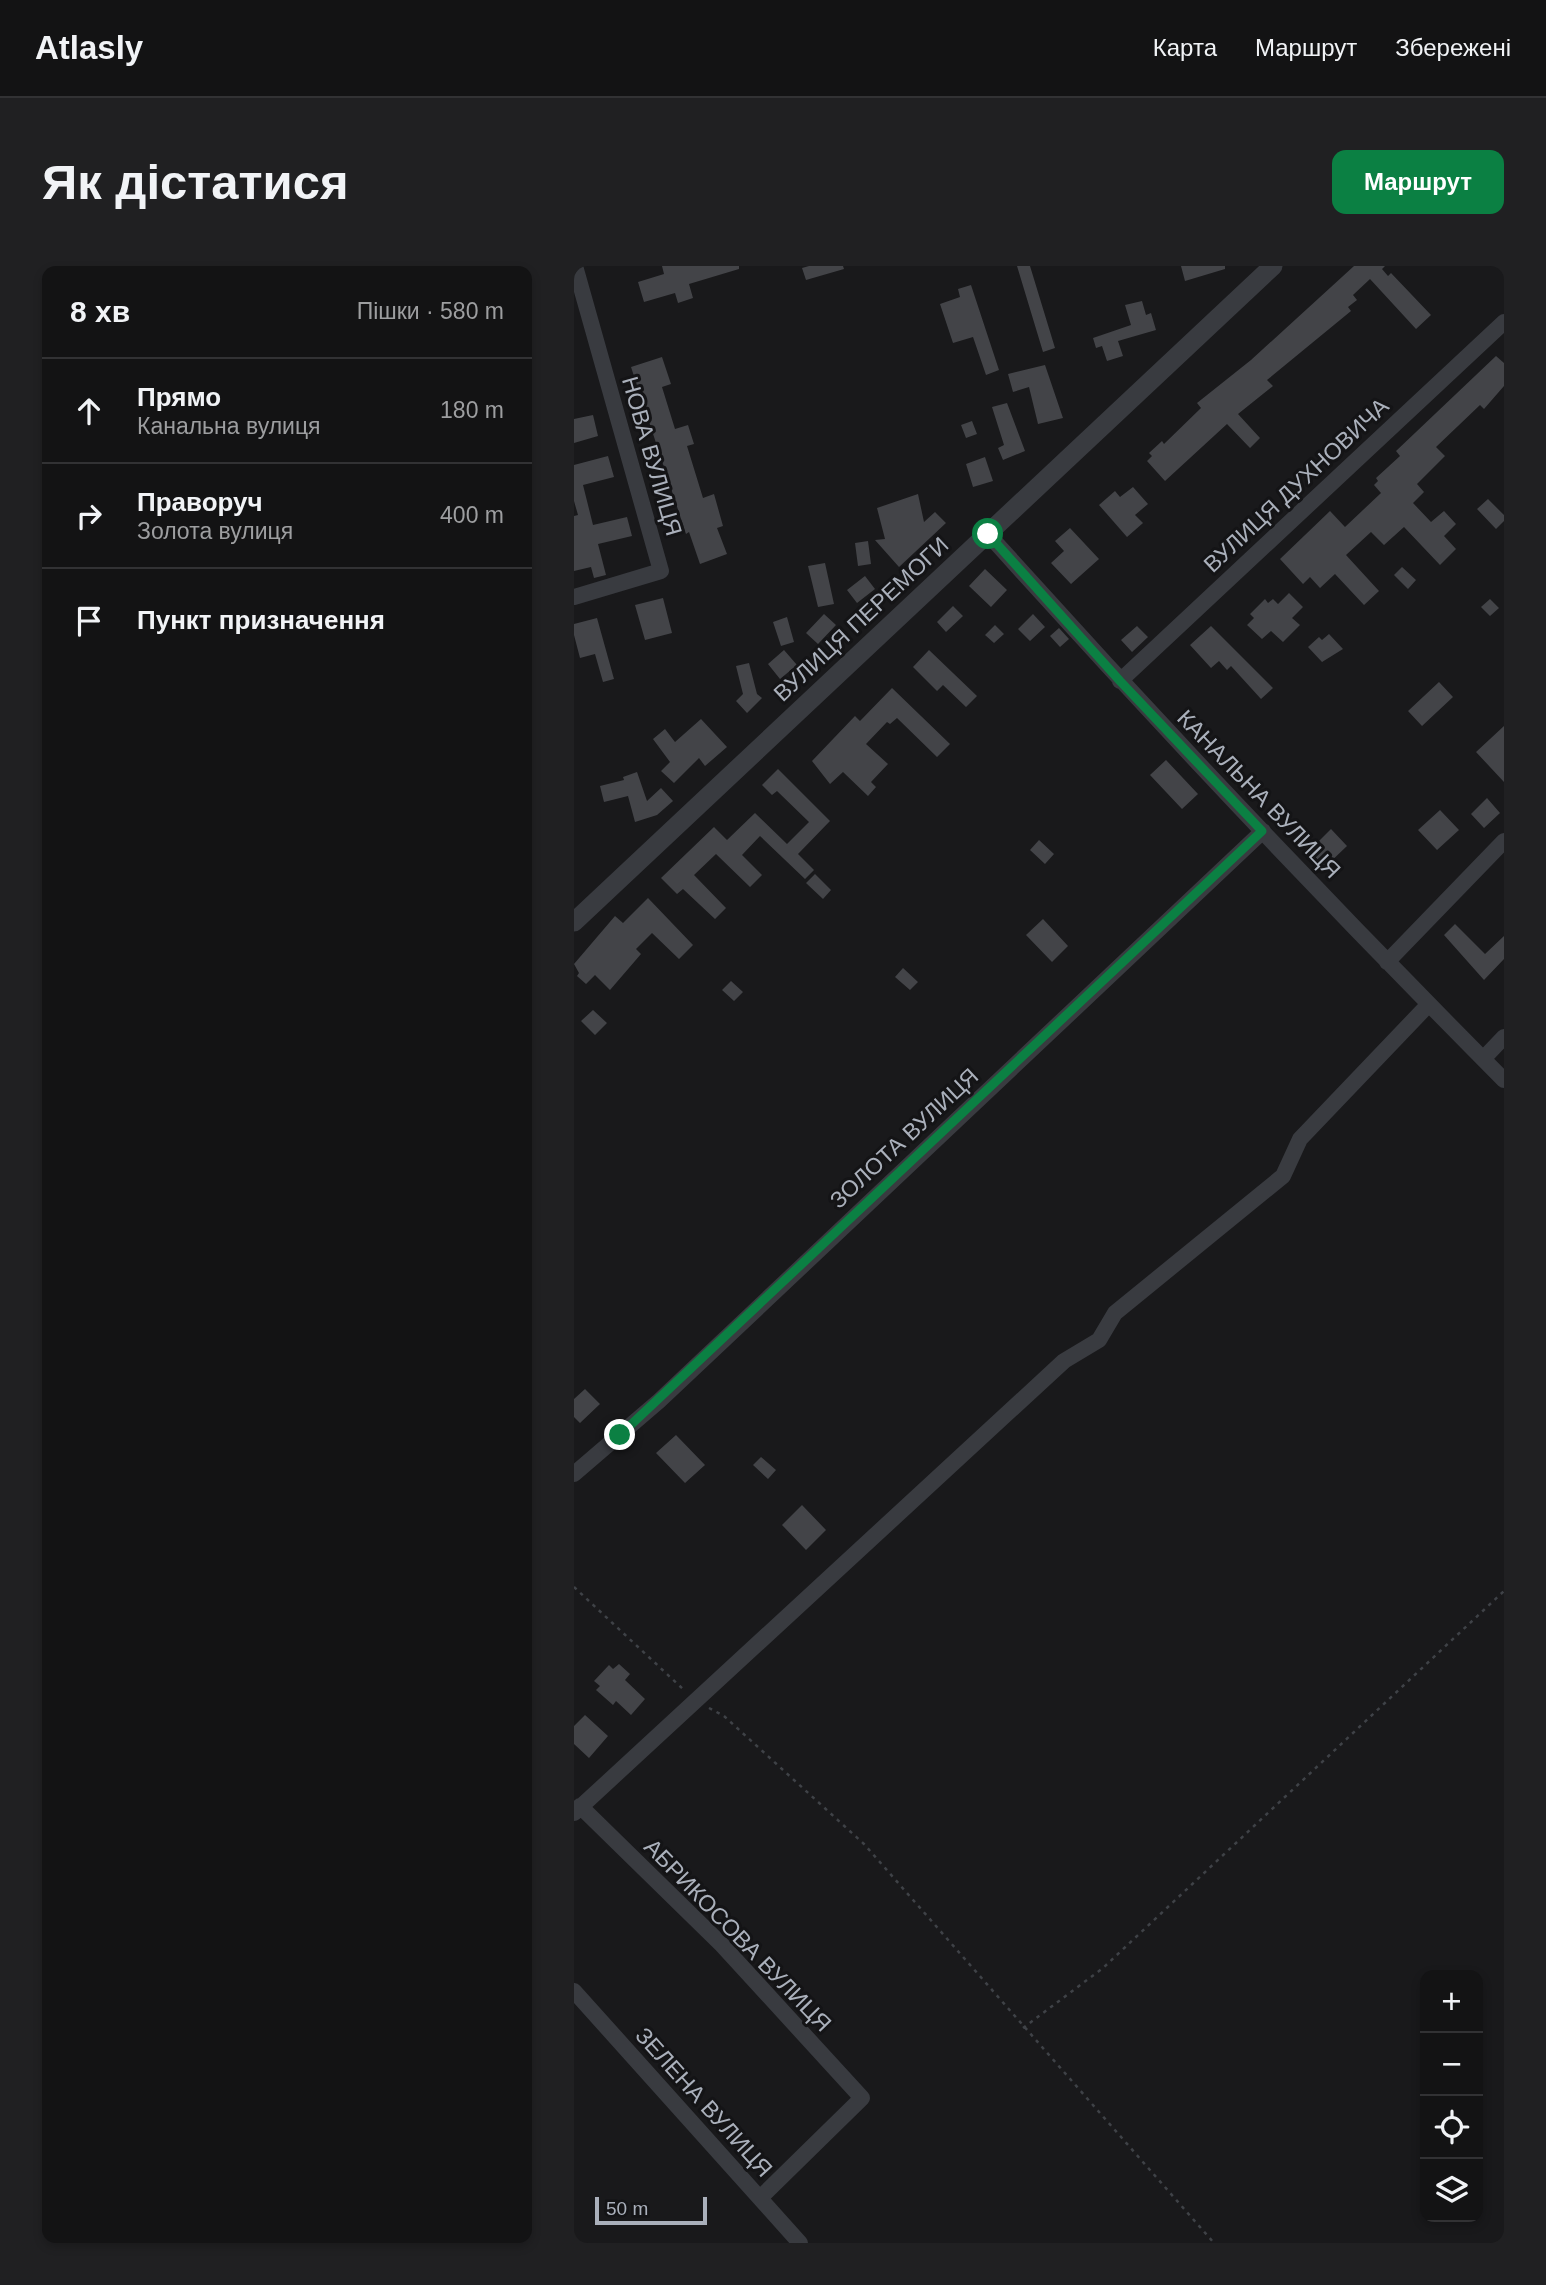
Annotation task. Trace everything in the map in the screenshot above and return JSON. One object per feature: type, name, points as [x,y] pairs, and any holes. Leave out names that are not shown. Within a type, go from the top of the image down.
[{"type":"street","name":"НОВА ВУЛИЦЯ","points":[[574,597],[661,571],[575,266]]},
{"type":"street","name":"ВУЛИЦЯ ПЕРЕМОГИ","points":[[574,922],[1273,266]]},
{"type":"street","name":"ВУЛИЦЯ ДУХНОВИЧА","points":[[1120,681],[1504,322]]},
{"type":"street","name":"КАНАЛЬНА ВУЛИЦЯ","points":[[988,534],[1120,681],[1387,962],[1504,1080]]},
{"type":"street","name":"ЗОЛОТА ВУЛИЦЯ","points":[[574,1474],[670,1391],[1262,831]]},
{"type":"street","points":[[1387,962],[1504,841]]},
{"type":"street","points":[[577,1809],[1064,1361],[1099,1340],[1115,1313],[1283,1176],[1300,1139],[1429,1004]]},
{"type":"street","points":[[1483,1059],[1504,1037]]},
{"type":"street","name":"АБРИКОСОВА ВУЛИЦЯ","points":[[577,1809],[722,1945],[862,2098],[760,2198]]},
{"type":"street","name":"ЗЕЛЕНА ВУЛИЦЯ","points":[[574,1991],[800,2243]]},
{"type":"path","points":[[574,1587],[697,1701],[724,1716],[864,1844],[1214,2243]]},
{"type":"path","points":[[1023,2028],[1103,1968],[1504,1591]]},
{"type":"building","points":[[662,266],[739,266],[739,269],[689,284],[693,298],[678,303],[675,293],[644,302],[638,282],[664,274]]},
{"type":"building","points":[[843,266],[844,269],[806,280],[802,268]]},
{"type":"building","points":[[1017,266],[1030,266],[1055,348],[1043,352]]},
{"type":"building","points":[[1181,266],[1225,266],[1225,269],[1185,281]]},
{"type":"building","points":[[1354,266],[1385,266],[1382,269],[1388,276],[1391,273],[1431,315],[1416,329],[1370,279],[1353,295],[1357,300],[1348,307],[1351,311],[1267,380],[1273,386],[1238,414],[1260,438],[1250,448],[1227,424],[1165,481],[1147,461],[1152,456],[1149,453],[1162,441],[1164,444],[1201,408],[1197,403],[1251,360]]},
{"type":"building","points":[[971,285],[999,370],[986,375],[973,337],[953,343],[940,304],[960,297],[958,289]]},
{"type":"building","points":[[1142,301],[1146,315],[1151,313],[1156,330],[1118,341],[1123,356],[1107,361],[1102,346],[1096,348],[1093,338],[1131,325],[1125,305]]},
{"type":"building","points":[[1496,356],[1504,363],[1504,386],[1484,409],[1480,405],[1436,447],[1445,456],[1417,484],[1424,492],[1413,503],[1431,522],[1444,511],[1456,524],[1444,536],[1456,549],[1440,565],[1404,527],[1384,545],[1371,532],[1346,555],[1379,591],[1364,605],[1335,574],[1320,588],[1310,577],[1303,584],[1280,559],[1330,511],[1345,527],[1381,493],[1374,485],[1378,481],[1376,478],[1400,456],[1396,451]]},
{"type":"building","points":[[662,357],[671,384],[662,387],[675,429],[688,425],[694,444],[687,446],[703,498],[714,494],[723,526],[717,528],[727,554],[700,564],[689,532],[686,534],[631,367]]},
{"type":"building","points":[[1045,365],[1063,418],[1038,424],[1029,387],[1013,392],[1008,374]]},
{"type":"building","points":[[1007,403],[1025,451],[1003,460],[998,448],[1004,445],[992,407]]},
{"type":"building","points":[[593,415],[598,436],[574,443],[574,419]]},
{"type":"building","points":[[972,421],[977,434],[966,438],[961,425]]},
{"type":"building","points":[[608,456],[614,477],[583,485],[593,525],[627,517],[632,536],[598,544],[606,575],[594,578],[591,567],[574,571],[574,516],[578,515],[574,501],[574,465]]},
{"type":"building","points":[[985,457],[993,481],[973,487],[966,464]]},
{"type":"building","points":[[1133,487],[1148,504],[1135,515],[1143,523],[1127,537],[1099,505],[1115,491],[1120,497]]},
{"type":"building","points":[[918,494],[924,522],[935,512],[946,523],[899,567],[875,540],[885,539],[877,508]]},
{"type":"building","points":[[1488,499],[1504,515],[1504,521],[1496,529],[1477,509]]},
{"type":"building","points":[[1070,528],[1099,559],[1071,584],[1051,563],[1064,551],[1055,541]]},
{"type":"building","points":[[868,541],[871,564],[858,566],[855,543]]},
{"type":"building","points":[[825,563],[834,604],[818,607],[808,566]]},
{"type":"building","points":[[1402,567],[1416,580],[1408,589],[1394,575]]},
{"type":"building","points":[[985,569],[1007,590],[991,607],[969,586]]},
{"type":"building","points":[[865,576],[875,589],[857,603],[847,590]]},
{"type":"building","points":[[1289,593],[1303,607],[1292,618],[1300,625],[1283,642],[1271,631],[1262,639],[1247,625],[1254,618],[1250,614],[1265,599],[1268,603],[1273,599],[1278,604]]},
{"type":"building","points":[[663,598],[672,633],[645,640],[635,605]]},
{"type":"building","points":[[1490,599],[1499,608],[1490,616],[1481,607]]},
{"type":"building","points":[[953,606],[963,616],[946,632],[937,622]]},
{"type":"building","points":[[824,614],[836,625],[818,644],[806,633]]},
{"type":"building","points":[[1033,614],[1045,627],[1030,641],[1018,629]]},
{"type":"building","points":[[787,617],[794,642],[781,646],[773,622]]},
{"type":"building","points":[[597,618],[614,679],[603,682],[595,654],[580,658],[574,635],[574,624]]},
{"type":"building","points":[[995,625],[1004,634],[994,643],[985,635]]},
{"type":"building","points":[[1137,626],[1148,637],[1132,652],[1121,640]]},
{"type":"building","points":[[1211,626],[1273,688],[1261,699],[1231,666],[1227,670],[1219,661],[1211,668],[1190,645]]},
{"type":"building","points":[[1059,628],[1069,639],[1060,647],[1050,636]]},
{"type":"building","points":[[1329,634],[1343,649],[1322,662],[1308,647],[1319,637],[1322,640]]},
{"type":"building","points":[[784,650],[797,665],[780,679],[768,664]]},
{"type":"building","points":[[929,650],[977,696],[966,707],[943,685],[937,691],[913,667]]},
{"type":"building","points":[[749,663],[757,694],[762,698],[747,713],[736,701],[743,694],[736,666]]},
{"type":"building","points":[[1439,682],[1453,697],[1422,726],[1408,711]]},
{"type":"building","points":[[892,688],[950,744],[937,757],[897,718],[890,724],[887,722],[866,744],[888,764],[871,782],[876,787],[868,796],[843,772],[830,784],[812,761],[855,716],[860,721]]},
{"type":"building","points":[[701,719],[727,747],[705,766],[699,758],[674,783],[661,771],[670,762],[653,739],[665,729],[675,742]]},
{"type":"building","points":[[1504,726],[1504,782],[1476,752]]},
{"type":"building","points":[[1166,760],[1198,794],[1182,809],[1150,775]]},
{"type":"building","points":[[778,769],[830,821],[798,854],[814,870],[805,879],[760,836],[742,855],[762,875],[750,887],[716,854],[694,875],[726,908],[715,919],[683,889],[677,894],[661,878],[714,827],[727,840],[755,813],[787,844],[809,822],[777,791],[772,795],[762,785]]},
{"type":"building","points":[[637,772],[647,801],[661,788],[673,801],[657,815],[635,822],[628,796],[604,802],[600,786],[624,780],[623,777]]},
{"type":"building","points":[[1487,798],[1500,813],[1484,828],[1471,814]]},
{"type":"building","points":[[1440,810],[1459,830],[1437,850],[1418,830]]},
{"type":"building","points":[[1331,829],[1347,846],[1325,867],[1309,851]]},
{"type":"building","points":[[1039,840],[1054,854],[1045,864],[1030,850]]},
{"type":"building","points":[[815,874],[831,890],[823,899],[806,883]]},
{"type":"building","points":[[648,898],[693,945],[679,959],[652,933],[636,949],[641,954],[610,990],[595,975],[586,984],[577,976],[579,973],[574,964],[615,916],[623,923]]},
{"type":"building","points":[[1043,919],[1068,946],[1052,962],[1026,935]]},
{"type":"building","points":[[1455,924],[1485,954],[1504,936],[1504,959],[1484,980],[1444,935]]},
{"type":"building","points":[[903,968],[918,982],[910,990],[895,977]]},
{"type":"building","points":[[731,981],[743,992],[734,1001],[722,990]]},
{"type":"building","points":[[593,1010],[607,1023],[595,1035],[581,1021]]},
{"type":"building","points":[[585,1389],[600,1404],[580,1423],[574,1417],[574,1399]]},
{"type":"building","points":[[676,1435],[705,1465],[685,1483],[656,1453]]},
{"type":"building","points":[[761,1457],[776,1470],[768,1479],[753,1465]]},
{"type":"building","points":[[802,1505],[826,1530],[806,1550],[782,1525]]},
{"type":"building","points":[[619,1664],[630,1674],[625,1680],[645,1699],[631,1715],[616,1701],[613,1705],[596,1690],[600,1686],[594,1681],[609,1665],[613,1669]]},
{"type":"building","points":[[585,1715],[608,1736],[589,1758],[574,1744],[574,1726]]},
{"type":"route","points":[[620,1435],[1262,831],[1120,681],[988,534]]}]
